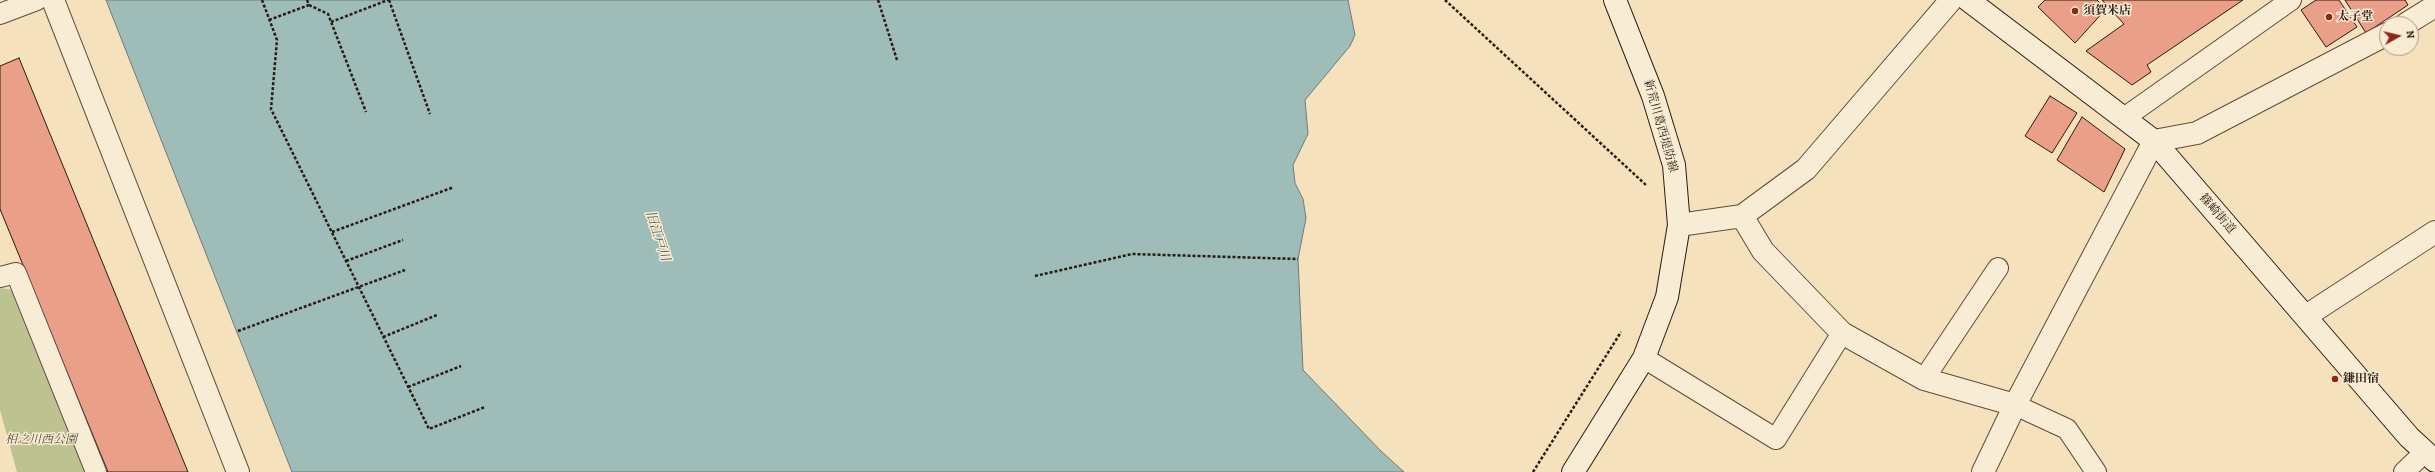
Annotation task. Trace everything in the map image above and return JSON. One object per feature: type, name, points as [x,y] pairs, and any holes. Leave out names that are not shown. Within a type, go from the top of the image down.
[{"type":"street","points":[[53,0],[238,472]]},
{"type":"street","name":"新荒川葛西堤防線","points":[[1573,472],[1644,358],[1667,297],[1679,225],[1674,166],[1654,96],[1615,0]]},
{"type":"street","points":[[1679,225],[1742,216],[1806,169],[1952,0]]},
{"type":"street","name":"篠崎街道","points":[[1968,0],[2154,141],[2409,437],[2430,457]]},
{"type":"street","points":[[2419,16],[2435,6]]},
{"type":"street","points":[[1983,472],[2015,405],[2154,141],[2198,133],[2379,38]]},
{"type":"street","points":[[1742,216],[1763,251],[1842,334],[1924,379],[2015,405]]},
{"type":"street","points":[[2306,316],[2435,232]]},
{"type":"lane","points":[[0,14],[37,0]]},
{"type":"lane","points":[[2124,118],[2291,0]]},
{"type":"lane","points":[[1924,379],[1998,268]]},
{"type":"lane","points":[[0,277],[16,273],[96,472]]},
{"type":"lane","points":[[1644,358],[1776,438],[1842,334]]},
{"type":"lane","points":[[2015,405],[2067,429],[2096,472]]},
{"type":"lane","points":[[2404,472],[2430,457]]},
{"type":"path","points":[[262,0],[276,40],[271,109],[429,429],[484,407]]},
{"type":"path","points":[[307,0],[309,5],[328,14],[366,112]]},
{"type":"path","points":[[331,22],[388,0],[430,114]]},
{"type":"path","points":[[878,0],[897,60]]},
{"type":"path","points":[[1445,0],[1646,185],[1648,190]]},
{"type":"path","points":[[269,20],[309,5]]},
{"type":"path","points":[[332,232],[454,187]]},
{"type":"path","points":[[346,261],[403,240]]},
{"type":"path","points":[[1035,276],[1132,254],[1298,259]]},
{"type":"path","points":[[238,331],[360,288],[405,270]]},
{"type":"path","points":[[384,337],[437,315]]},
{"type":"path","points":[[1533,472],[1624,327]]},
{"type":"path","points":[[408,387],[461,366]]},
{"type":"green space","name":"相之川西公園","points":[[0,288],[15,290],[88,472],[17,472],[0,410]]},
{"type":"water","name":"旧江戸川","points":[[106,0],[1348,0],[1355,35],[1350,46],[1305,100],[1308,134],[1293,165],[1295,183],[1303,199],[1306,218],[1298,259],[1303,370],[1381,451],[1404,472],[292,472]]},
{"type":"building","points":[[2045,0],[2097,0],[2106,9],[2075,43],[2038,7]]},
{"type":"building","points":[[2102,0],[2243,0],[2147,65],[2151,72],[2132,85],[2086,51],[2124,24]]},
{"type":"building","points":[[2316,0],[2339,0],[2357,27],[2326,47],[2301,10]]},
{"type":"building","points":[[2345,0],[2405,0],[2408,5],[2392,16],[2379,16],[2379,24],[2366,33]]},
{"type":"building","points":[[19,58],[188,472],[108,472],[0,209],[0,66]]},
{"type":"building","points":[[2050,96],[2077,113],[2052,153],[2025,136]]},
{"type":"building","points":[[2082,117],[2125,149],[2104,192],[2057,160]]},
{"type":"place","name":"須賀米店","points":[[2075,11]]},
{"type":"place","name":"太子堂","points":[[2329,17]]},
{"type":"place","name":"鎌田宿","points":[[2335,379]]}]
